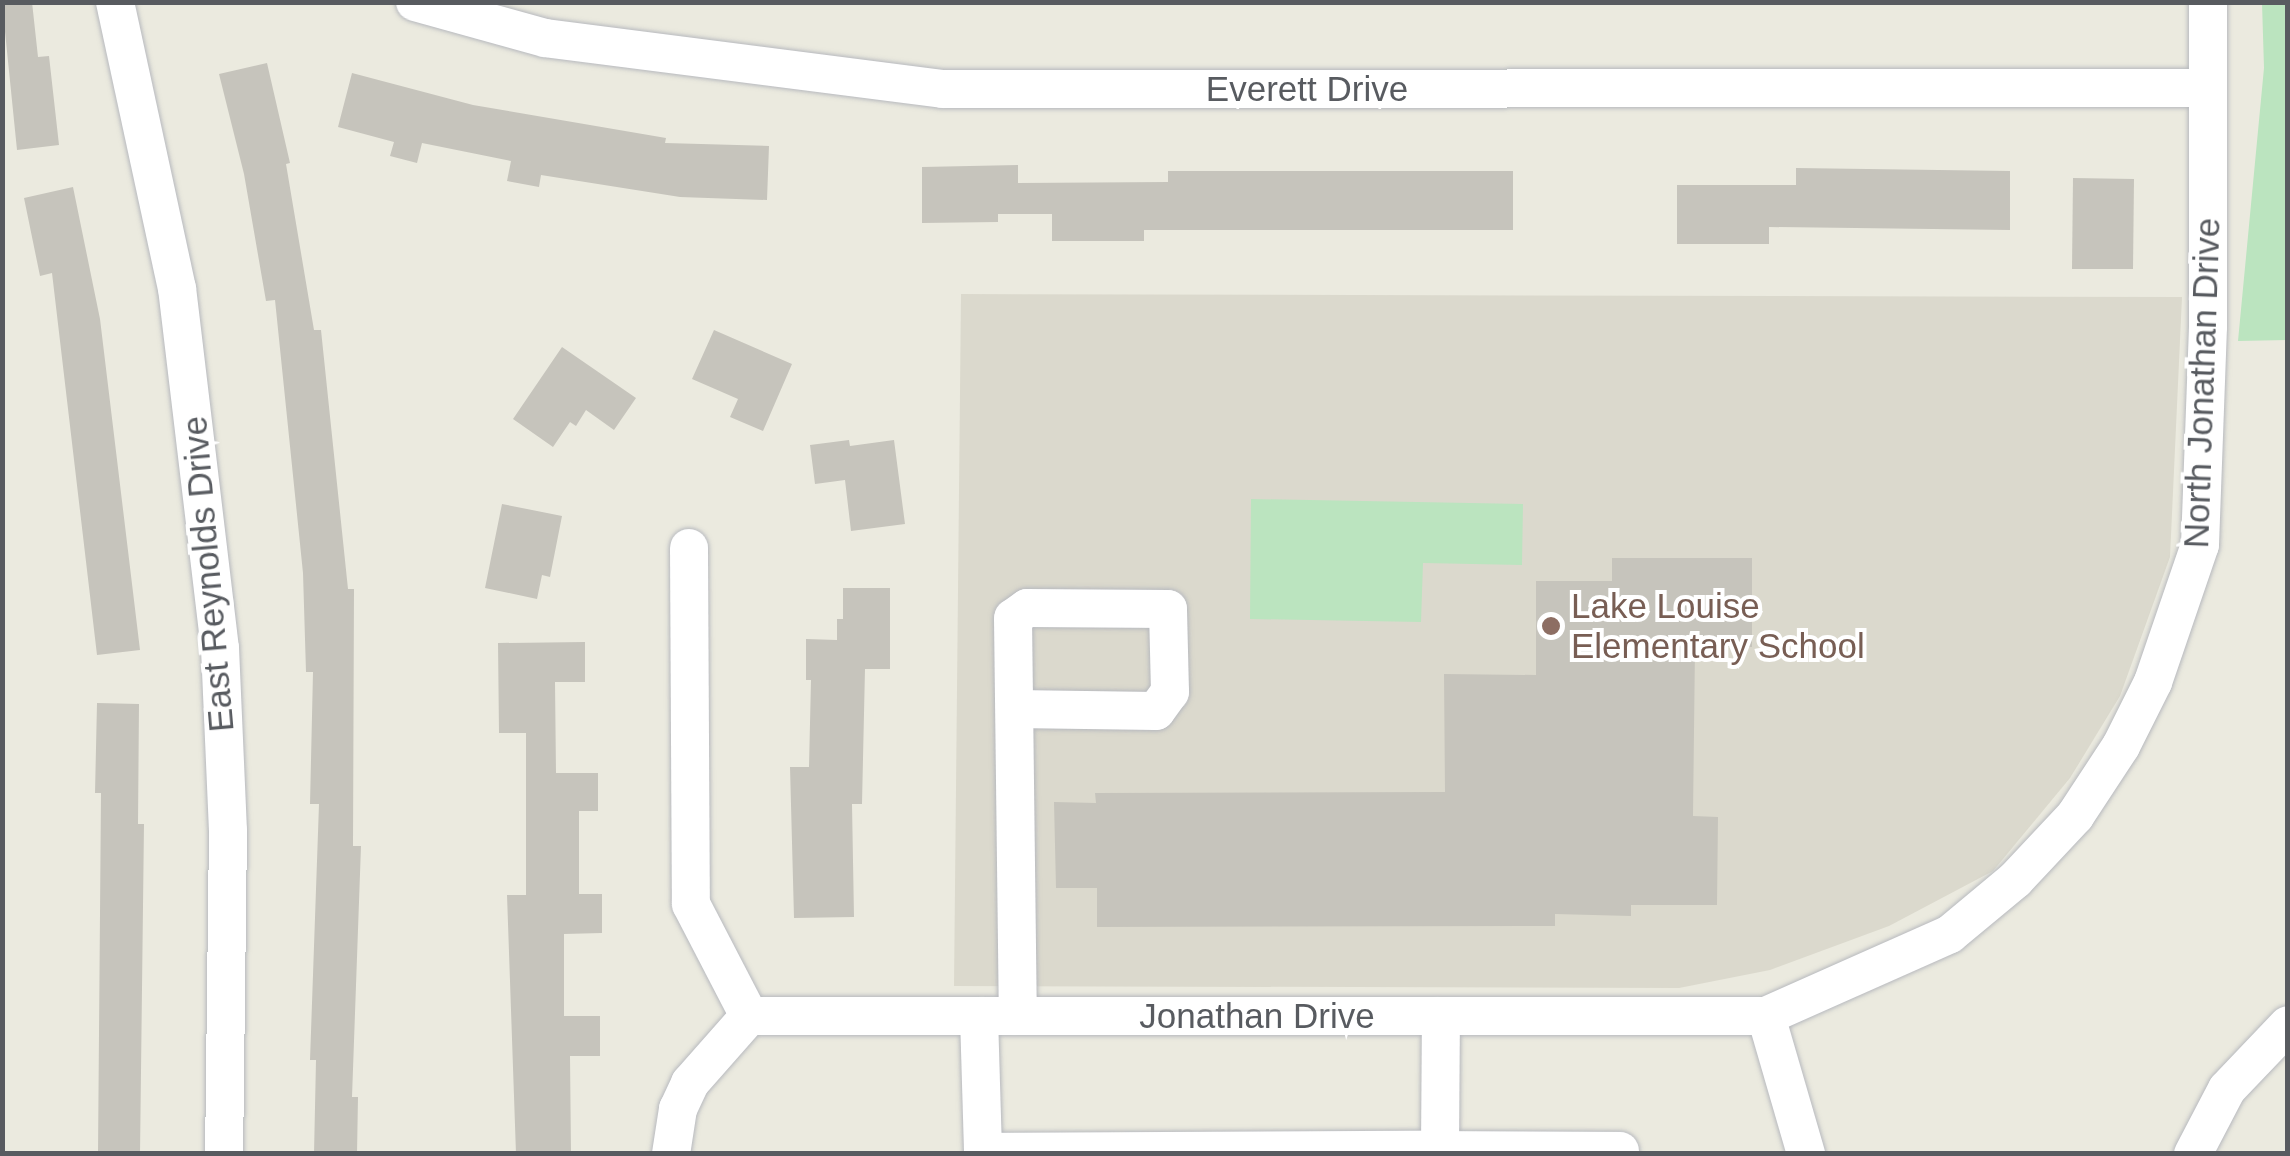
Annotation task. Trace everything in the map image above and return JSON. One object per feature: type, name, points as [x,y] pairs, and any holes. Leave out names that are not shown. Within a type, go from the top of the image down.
[{"type":"street","name":"East Reynolds Drive","points":[[115,2],[178,288],[220,648],[228,831],[224,1154]]},
{"type":"street","name":"Everett Drive","points":[[414,2],[545,38],[942,89],[2208,88]]},
{"type":"street","name":"North Jonathan Drive","points":[[1766,1016],[1950,934],[2016,880],[2076,816],[2120,746],[2152,682],[2200,545],[2208,327],[2208,2]]},
{"type":"street","points":[[672,1154],[678,1110],[690,1082],[748,1016],[692,904],[689,548]]},
{"type":"street","points":[[1015,709],[1156,712],[1170,692],[1168,609],[1018,612],[1013,618],[1018,1016]]},
{"type":"street","name":"Jonathan Drive","points":[[748,1016],[1766,1016]]},
{"type":"street","points":[[979,1016],[983,1153],[1620,1151]]},
{"type":"street","points":[[1440,1150],[1442,1016]]},
{"type":"street","points":[[1766,1016],[1806,1154]]},
{"type":"street","points":[[2193,1154],[2227,1090],[2288,1025]]},
{"type":"shaded area","name":"Lake Louise Elementary School","points":[[961,294],[2182,297],[2170,557],[2120,696],[2070,778],[1993,871],[1889,926],[1770,970],[1679,988],[954,986]]},
{"type":"green space","points":[[2262,3],[2287,3],[2287,340],[2238,341],[2264,68]]},
{"type":"green space","points":[[1251,499],[1523,504],[1522,565],[1423,563],[1421,622],[1250,619]]},
{"type":"building","points":[[2,2],[32,2],[38,57],[49,56],[59,145],[17,150]]},
{"type":"building","points":[[267,63],[290,163],[286,164],[314,330],[321,330],[348,589],[354,589],[353,846],[361,846],[352,1097],[358,1097],[357,1154],[314,1154],[316,1060],[310,1060],[319,804],[310,804],[313,672],[306,672],[303,573],[275,300],[266,301],[244,174],[219,74]]},
{"type":"building","points":[[352,73],[473,105],[666,138],[665,143],[769,146],[767,200],[680,197],[541,175],[539,187],[507,181],[511,161],[422,143],[417,163],[390,156],[394,142],[338,127]]},
{"type":"building","points":[[1018,165],[1018,183],[1168,182],[1168,171],[1513,171],[1513,230],[1144,230],[1144,241],[1052,241],[1052,214],[998,214],[998,222],[922,223],[922,167]]},
{"type":"building","points":[[1796,168],[2010,171],[2010,230],[1769,227],[1769,244],[1677,244],[1677,185],[1796,185]]},
{"type":"building","points":[[2073,178],[2134,179],[2133,269],[2072,269]]},
{"type":"building","points":[[73,187],[100,319],[140,650],[97,655],[52,273],[40,276],[24,198]]},
{"type":"building","points":[[714,330],[792,364],[763,431],[730,417],[738,399],[692,379]]},
{"type":"building","points":[[562,347],[636,398],[614,430],[586,410],[576,426],[570,422],[553,447],[513,419]]},
{"type":"building","points":[[849,440],[850,446],[894,440],[905,524],[851,531],[845,480],[815,484],[810,445]]},
{"type":"building","points":[[502,504],[562,516],[550,577],[542,575],[537,599],[485,588]]},
{"type":"building","points":[[1612,558],[1752,558],[1752,647],[1695,647],[1693,816],[1718,817],[1717,905],[1631,905],[1631,916],[1555,914],[1555,926],[1097,927],[1097,888],[1056,888],[1054,802],[1096,803],[1095,793],[1445,792],[1444,674],[1536,675],[1536,581],[1612,581]]},
{"type":"building","points":[[843,588],[890,588],[890,669],[865,669],[862,804],[852,804],[854,917],[794,918],[790,767],[809,767],[811,680],[806,680],[806,639],[837,640],[837,619],[843,619]]},
{"type":"building","points":[[585,642],[585,682],[555,682],[556,773],[598,773],[598,811],[579,811],[579,894],[602,894],[602,933],[564,934],[564,1016],[600,1016],[600,1056],[570,1056],[571,1154],[516,1154],[507,895],[526,895],[526,733],[499,733],[498,643]]},
{"type":"building","points":[[97,703],[139,704],[138,824],[144,824],[140,1154],[98,1154],[101,793],[95,793]]},
{"type":"place","name":"Lake Louise Elementary School","points":[[1551,626]]}]
